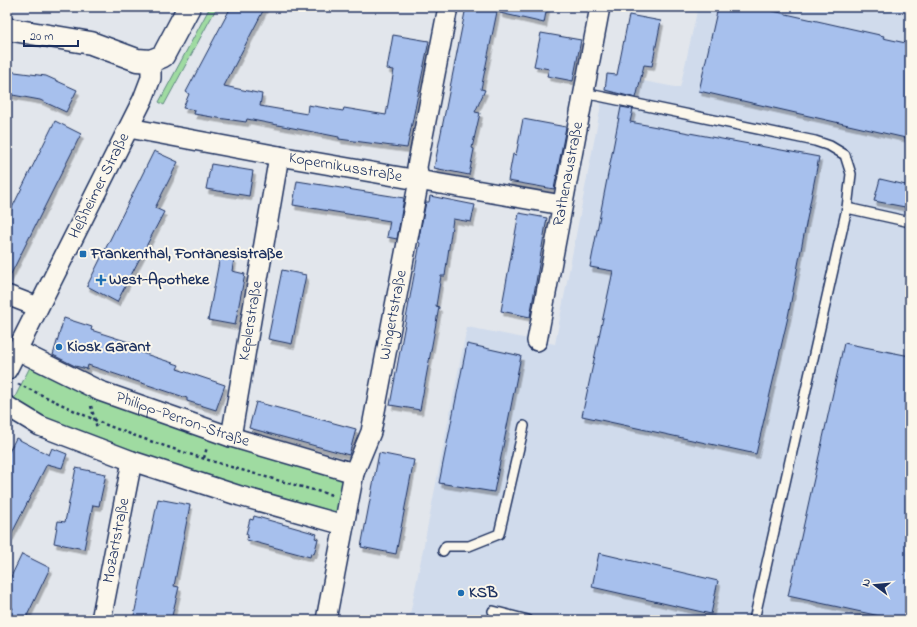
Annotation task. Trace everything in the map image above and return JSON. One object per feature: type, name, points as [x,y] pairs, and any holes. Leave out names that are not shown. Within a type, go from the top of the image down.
[{"type":"street","points":[[7,29],[90,43],[137,60],[151,61],[163,56],[189,7]]},
{"type":"street","name":"Wingertstraße","points":[[326,620],[354,473],[371,432],[419,180],[416,166],[448,7]]},
{"type":"street","name":"Rathenaustraße","points":[[537,341],[600,7]]},
{"type":"street","name":"Heßheimer Straße","points":[[11,376],[17,350],[129,128],[150,82],[151,61]]},
{"type":"street","name":"Kopernikusstraße","points":[[129,128],[279,156],[562,205]]},
{"type":"street","name":"Keplerstraße","points":[[231,437],[279,156]]},
{"type":"street","points":[[7,295],[38,307]]},
{"type":"street","name":"Philipp-Perron-Straße","points":[[17,350],[100,392],[231,437],[354,473]]},
{"type":"street","points":[[7,406],[40,426],[132,462],[240,496],[344,525]]},
{"type":"street","name":"Mozartstraße","points":[[101,620],[132,462]]},
{"type":"lane","points":[[584,93],[815,141],[830,146],[845,155],[851,174],[847,208],[754,620]]},
{"type":"lane","points":[[847,208],[910,222]]},
{"type":"lane","points":[[443,551],[446,546],[469,546],[499,534],[524,426]]},
{"type":"lane","points":[[493,611],[528,620]]},
{"type":"path","points":[[11,376],[95,420],[224,465],[349,500]]},
{"type":"path","points":[[83,383],[103,450]]},
{"type":"shaded area","points":[[112,7],[162,7],[150,13]]},
{"type":"shaded area","points":[[698,7],[910,7],[910,620],[409,620],[467,327],[555,344],[607,74],[680,88]]},
{"type":"green space","points":[[210,7],[217,7],[164,105],[159,102]]},
{"type":"green space","points":[[33,361],[348,475],[339,519],[139,459],[11,405]]},
{"type":"building","points":[[231,7],[265,7],[224,86],[262,94],[260,106],[307,114],[308,105],[343,111],[344,108],[386,115],[394,70],[387,69],[393,35],[429,41],[407,148],[339,139],[339,137],[247,119],[246,122],[194,114],[195,110],[183,108],[189,94],[186,92]]},
{"type":"building","points":[[466,7],[498,7],[481,89],[485,90],[475,112],[480,113],[472,148],[474,149],[469,175],[434,168]]},
{"type":"building","points":[[500,7],[547,7],[544,23],[500,13]]},
{"type":"building","points":[[718,7],[755,7],[884,36],[883,38],[910,44],[910,139],[699,91]]},
{"type":"building","points":[[629,15],[661,21],[652,66],[644,65],[636,98],[605,90],[607,74],[617,75]]},
{"type":"building","points":[[541,33],[581,40],[573,81],[547,76],[549,69],[534,66]]},
{"type":"building","points":[[7,71],[46,76],[77,90],[66,112],[40,100],[7,94]]},
{"type":"building","points":[[621,107],[633,109],[630,122],[819,157],[788,317],[756,454],[582,416],[613,271],[590,267]]},
{"type":"building","points":[[523,119],[566,127],[554,189],[508,181],[513,154],[516,155]]},
{"type":"building","points":[[55,121],[81,134],[7,282],[7,218]]},
{"type":"building","points":[[154,151],[178,162],[155,208],[164,212],[117,302],[87,286]]},
{"type":"building","points":[[211,164],[253,171],[249,196],[206,189]]},
{"type":"building","points":[[880,179],[910,186],[910,208],[874,201]]},
{"type":"building","points":[[297,181],[404,198],[397,239],[387,237],[390,221],[293,205]]},
{"type":"building","points":[[430,196],[475,205],[471,222],[453,219],[445,276],[441,276],[436,306],[439,307],[420,410],[390,405],[420,243],[418,242],[426,202],[429,202]]},
{"type":"building","points":[[519,213],[547,218],[530,317],[501,311]]},
{"type":"building","points":[[220,256],[234,259],[232,271],[245,274],[235,325],[208,320]]},
{"type":"building","points":[[282,270],[306,275],[292,344],[268,339]]},
{"type":"building","points":[[64,318],[92,327],[91,330],[138,345],[136,351],[179,365],[177,369],[225,385],[216,410],[187,401],[187,398],[88,365],[87,369],[75,366],[53,355]]},
{"type":"building","points":[[844,343],[910,356],[910,620],[898,620],[788,596]]},
{"type":"building","points":[[467,344],[521,356],[494,492],[439,483]]},
{"type":"building","points":[[256,402],[356,429],[349,455],[249,428]]},
{"type":"building","points":[[16,438],[49,455],[52,448],[67,454],[62,468],[47,464],[7,543],[7,456]]},
{"type":"building","points":[[379,453],[414,460],[396,554],[361,547]]},
{"type":"building","points":[[76,468],[106,474],[99,506],[93,505],[84,549],[54,543],[58,521],[65,522]]},
{"type":"building","points":[[158,499],[190,505],[174,586],[179,587],[171,620],[133,620]]},
{"type":"building","points":[[254,516],[317,534],[315,538],[318,539],[314,554],[311,553],[310,557],[247,540],[248,535],[246,534],[250,519],[253,520]]},
{"type":"building","points":[[599,553],[718,581],[711,614],[592,587]]},
{"type":"building","points":[[22,554],[50,568],[25,620],[7,620],[13,608],[7,605],[7,585]]},
{"type":"place","name":"Frankenthal, Fontanesistraße","points":[[83,254]]},
{"type":"place","name":"West-Apotheke","points":[[101,280]]},
{"type":"place","name":"Kiosk Garant","points":[[59,347]]},
{"type":"place","name":"KSB","points":[[461,593]]}]
